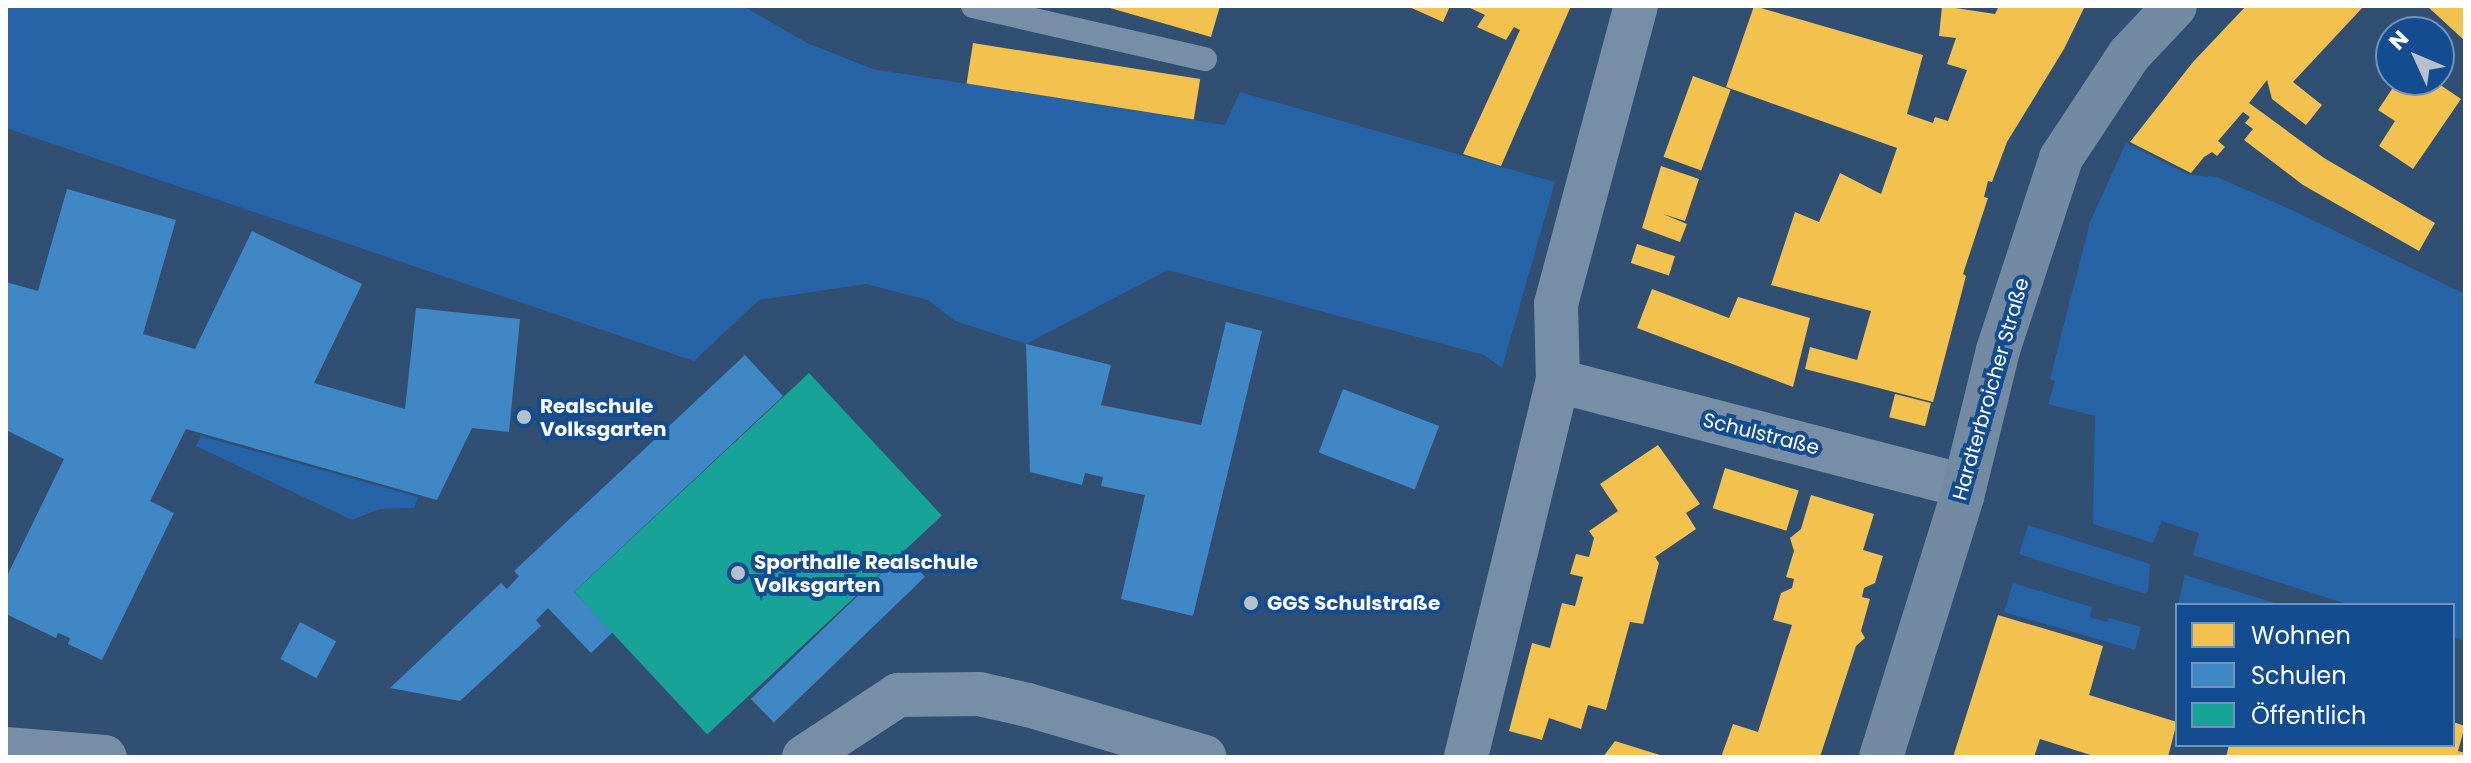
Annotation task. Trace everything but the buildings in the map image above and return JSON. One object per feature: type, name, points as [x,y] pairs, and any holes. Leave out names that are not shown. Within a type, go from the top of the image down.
[{"type":"street","points":[[1466,757],[1558,381],[1556,304],[1636,6]]},
{"type":"street","name":"Hardterbroicher Straße","points":[[1881,757],[1965,486],[1998,350],[2061,158],[2129,55],[2175,6]]},
{"type":"street","name":"Schulstraße","points":[[1558,381],[1965,486]]},
{"type":"street","points":[[804,757],[898,695],[979,694],[1039,708],[1205,757]]},
{"type":"street","points":[[6,749],[105,757]]},
{"type":"lane","points":[[973,6],[1205,59]]},
{"type":"shaded area","points":[[6,6],[743,6],[807,43],[873,69],[1225,125],[1240,92],[1555,182],[1502,368],[1484,355],[1168,270],[1026,344],[955,321],[928,300],[866,284],[759,300],[694,361],[6,128]]},
{"type":"shaded area","points":[[2126,143],[2189,175],[2217,177],[2294,211],[2465,294],[2465,641],[2455,638],[2455,603],[2344,603],[2193,555],[2199,533],[2162,521],[2153,543],[2093,524],[2095,416],[2048,404],[2055,381],[2050,379],[2090,222]]},
{"type":"shaded area","points":[[201,436],[418,497],[414,508],[380,509],[352,520],[196,446]]},
{"type":"shaded area","points":[[2028,525],[2150,564],[2148,591],[2145,594],[2019,554]]},
{"type":"shaded area","points":[[2185,575],[2275,603],[2178,603]]},
{"type":"shaded area","points":[[2013,583],[2092,607],[2090,617],[2107,622],[2109,618],[2141,627],[2135,650],[2004,612]]},
{"type":"place","name":"Realschule Volksgarten","points":[[524,417]]},
{"type":"place","name":"Sporthalle Realschule Volksgarten","points":[[738,573]]},
{"type":"place","name":"GGS Schulstraße","points":[[1251,603]]}]
